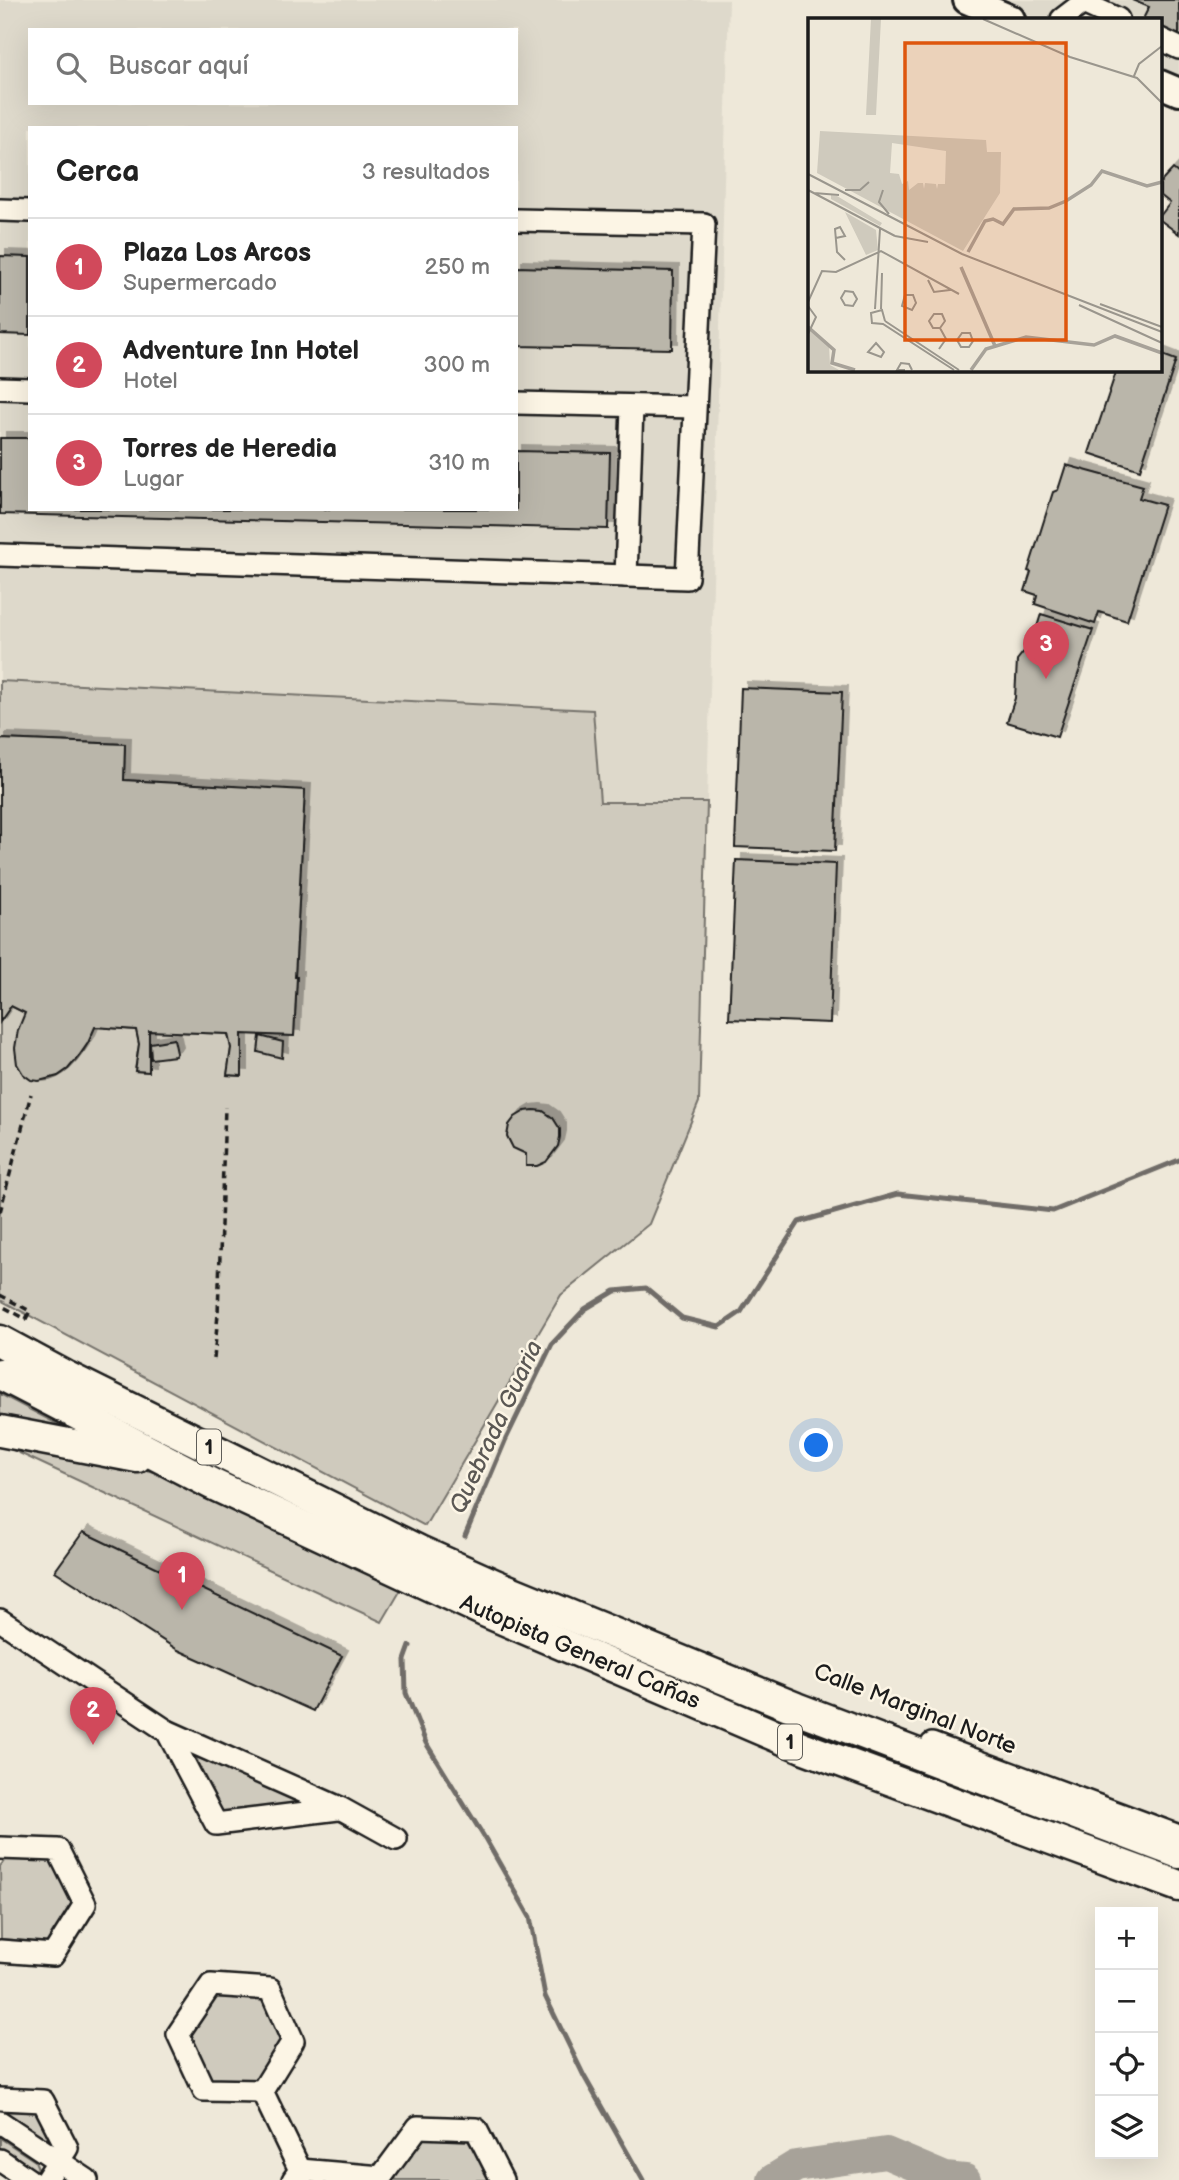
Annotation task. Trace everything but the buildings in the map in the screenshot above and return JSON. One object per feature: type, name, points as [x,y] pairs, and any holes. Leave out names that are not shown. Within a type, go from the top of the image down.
[{"type":"highway","points":[[0,1328],[419,1551]]},
{"type":"highway","name":"Autopista General Cañas","points":[[0,1340],[65,1376],[419,1551],[495,1585],[796,1708],[1179,1853]]},
{"type":"highway","name":"Autopista General Cañas","points":[[0,1374],[167,1462],[408,1577],[802,1747],[1179,1886]]},
{"type":"highway","points":[[0,1431],[167,1462]]},
{"type":"main road","points":[[974,2],[1010,18]]},
{"type":"main road","points":[[1162,85],[1179,92]]},
{"type":"street","points":[[1063,18],[1083,3],[1116,18]]},
{"type":"street","points":[[1162,40],[1179,48]]},
{"type":"street","points":[[0,210],[28,211]]},
{"type":"street","points":[[0,555],[687,578],[704,224],[518,220]]},
{"type":"street","points":[[0,388],[28,389]]},
{"type":"street","points":[[518,403],[694,407]]},
{"type":"street","points":[[626,576],[632,407]]},
{"type":"street","points":[[0,1620],[167,1731],[340,1808],[396,1839]]},
{"type":"street","name":"Calle Marginal Norte","points":[[630,1640],[794,1692],[1179,1836]]},
{"type":"street","points":[[167,1731],[216,1824],[340,1808]]},
{"type":"street","points":[[0,1848],[58,1850],[85,1904],[53,1955],[0,1951]]},
{"type":"street","points":[[211,1985],[270,1989],[293,2041],[262,2091],[204,2090],[188,2057],[178,2035],[211,1985]]},
{"type":"street","points":[[262,2091],[296,2175],[382,2178],[418,2127],[476,2129],[502,2180]]},
{"type":"street","points":[[0,2098],[43,2101],[67,2148],[46,2180]]},
{"type":"street","points":[[0,2122],[87,2180]]},
{"type":"street","points":[[0,2160],[29,2180]]},
{"type":"path","points":[[0,1212],[32,1094]]},
{"type":"path","points":[[214,1359],[225,1107]]},
{"type":"path","points":[[0,1295],[30,1311],[26,1319],[0,1305]]},
{"type":"shaded area","points":[[0,0],[729,0],[707,802],[600,802],[592,710],[0,681]]},
{"type":"shaded area","points":[[989,0],[1179,0],[1179,79],[1162,72],[1162,18],[1033,18]]},
{"type":"shaded area","points":[[0,681],[593,710],[600,802],[707,802],[699,1102],[649,1224],[561,1295],[425,1526],[0,1300],[0,1022],[11,1006],[25,1013],[20,1042],[22,1062],[29,1075],[41,1080],[55,1078],[70,1068],[84,1051],[95,1027],[136,1030],[139,1044],[135,1071],[148,1072],[149,1031],[228,1034],[231,1048],[227,1075],[241,1076],[242,1034],[294,1036],[305,791],[124,780],[125,744],[0,739]]},
{"type":"shaded area","points":[[0,1394],[94,1443],[0,1422]]},
{"type":"shaded area","points":[[0,1444],[114,1461],[175,1478],[402,1588],[382,1622]]},
{"type":"shaded area","points":[[195,1754],[301,1802],[232,1814],[222,1813],[214,1807]]},
{"type":"shaded area","points":[[5,1860],[51,1860],[75,1899],[48,1943],[1,1939],[0,1866]]},
{"type":"shaded area","points":[[213,1997],[261,1998],[284,2041],[257,2083],[210,2079],[188,2034]]},
{"type":"shaded area","points":[[3,2107],[37,2109],[53,2143],[47,2144],[0,2116]]},
{"type":"shaded area","points":[[0,2138],[35,2161],[38,2169],[30,2171],[0,2151]]},
{"type":"shaded area","points":[[422,2139],[467,2139],[492,2180],[396,2180],[395,2177]]},
{"type":"waterway","name":"Quebrada Guaria","points":[[465,1536],[505,1441],[552,1344],[585,1309],[615,1291],[646,1288],[682,1318],[719,1327],[741,1312],[799,1222],[898,1194],[1053,1211],[1179,1160]]},
{"type":"waterway","name":"Quebrada Guaria","points":[[410,1646],[405,1660],[406,1693],[426,1743],[530,1917],[545,1996],[584,2076],[643,2180]]},
{"type":"waterway","points":[[773,2180],[796,2166],[886,2153],[945,2178],[965,2180]]},
{"type":"place","name":"Torres de Heredia","points":[[1046,679]]},
{"type":"place","name":"Plaza Los Arcos","points":[[182,1610]]},
{"type":"place","name":"Adventure Inn Hotel","points":[[93,1745]]}]
